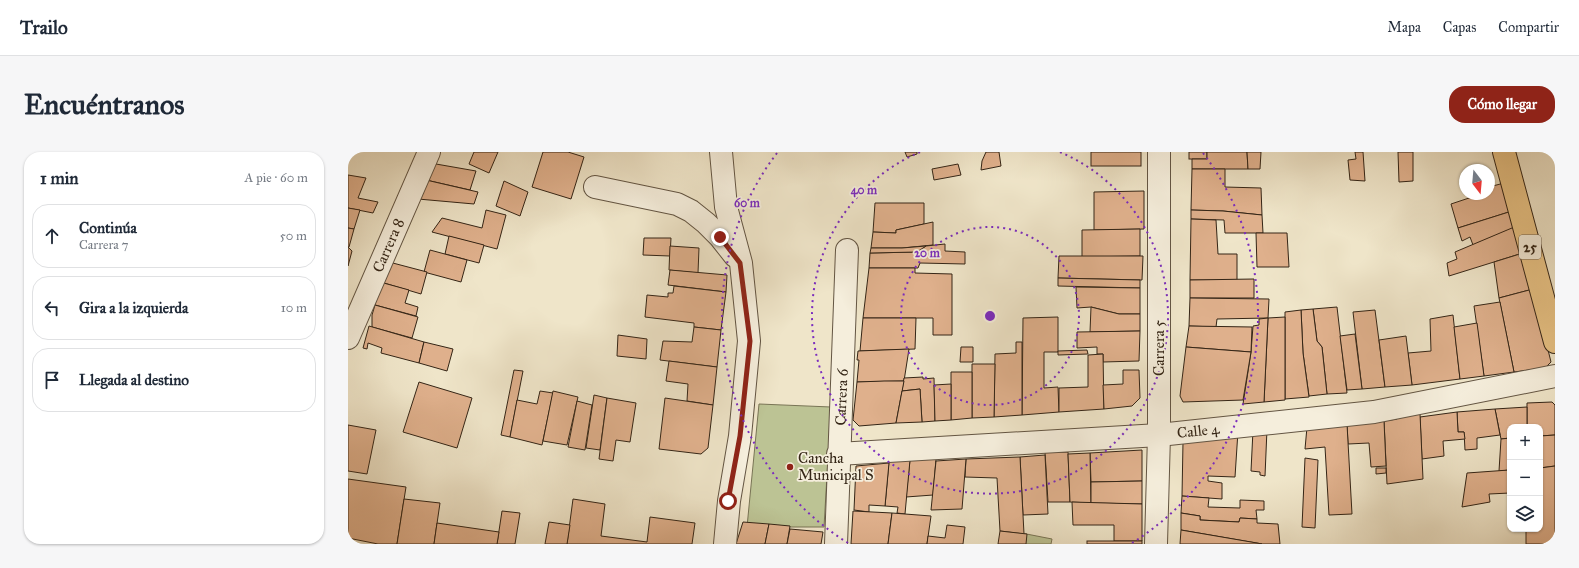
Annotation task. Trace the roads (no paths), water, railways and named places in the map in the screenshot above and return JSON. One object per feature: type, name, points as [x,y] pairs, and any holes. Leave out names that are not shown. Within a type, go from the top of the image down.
[{"type":"main road","name":"25","points":[[1504,152],[1555,342]]},
{"type":"street","name":"Carrera 8","points":[[348,338],[429,152]]},
{"type":"street","points":[[720,152],[726,207],[740,263],[750,341],[740,436],[728,501],[725,544]]},
{"type":"street","name":"Carrera 5","points":[[1156,544],[1160,435],[1159,152]]},
{"type":"street","points":[[595,187],[677,204],[691,211],[720,237],[740,263]]},
{"type":"street","name":"Carrera 6","points":[[836,544],[838,454],[847,250]]},
{"type":"street","name":"Calle 4","points":[[838,454],[1160,435],[1374,412],[1555,376]]},
{"type":"place","name":"Cancha Municipal S","points":[[790,467]]}]
